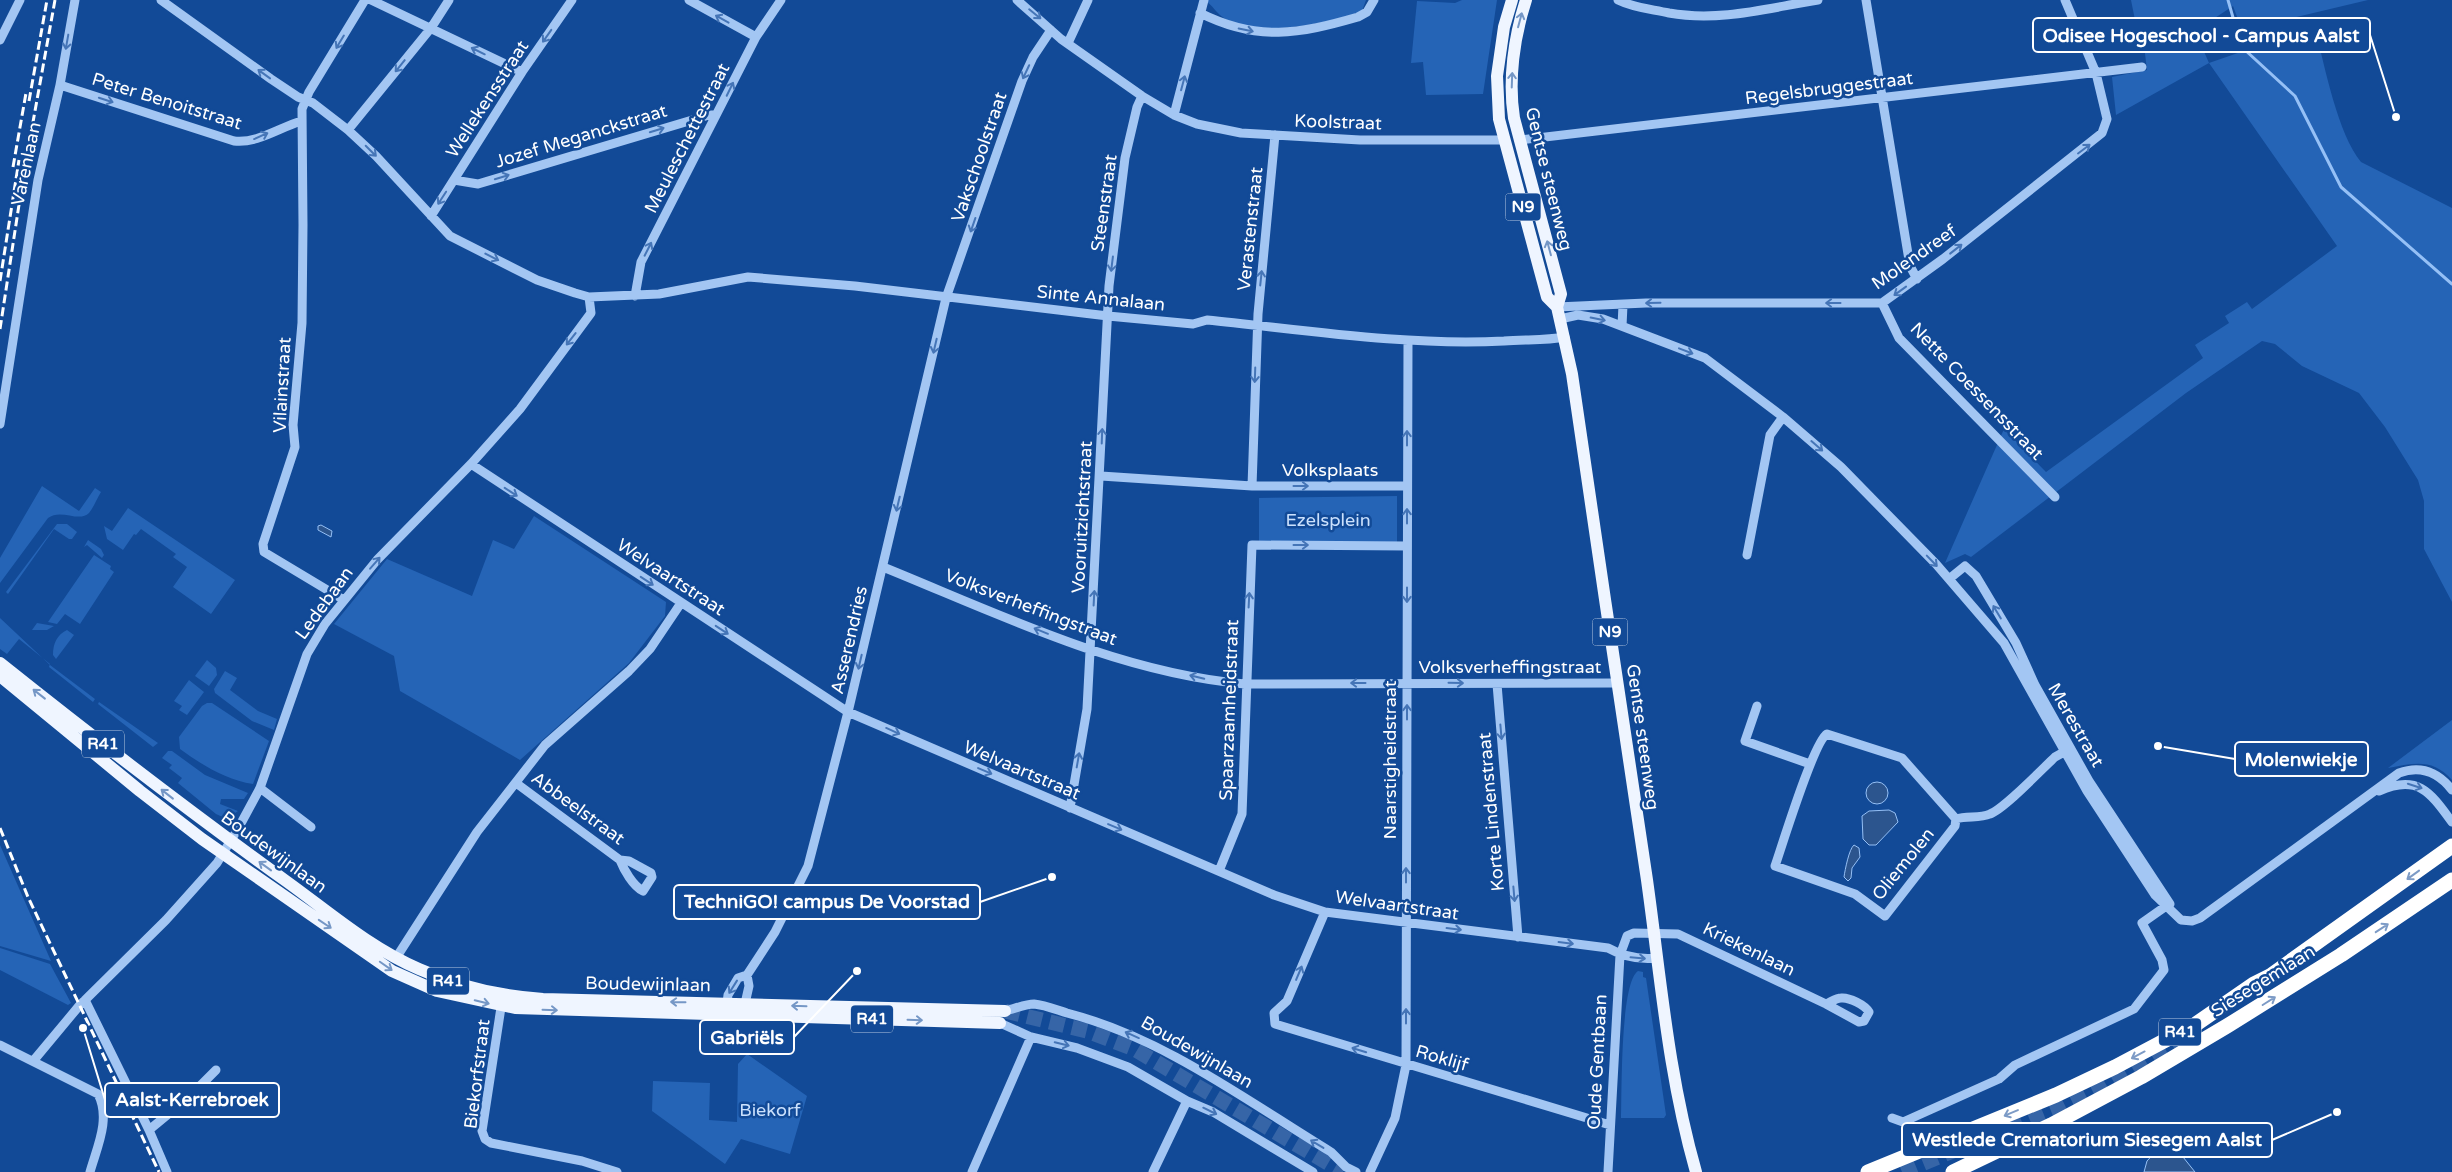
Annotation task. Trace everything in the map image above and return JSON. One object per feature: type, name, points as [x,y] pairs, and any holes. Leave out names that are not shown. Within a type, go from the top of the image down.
[{"type":"highway","name":"Siesegemlaan","points":[[1868,1172],[2056,1095],[2115,1067],[2196,1024],[2254,984],[2270,976],[2452,846]]},
{"type":"highway","name":"Siesegemlaan","points":[[1953,1172],[2051,1125],[2141,1077],[2349,950],[2452,880]]},
{"type":"main road","name":"Gentse steenweg","points":[[1512,0],[1504,27],[1497,76],[1499,119],[1547,297],[1559,313]]},
{"type":"main road","name":"Gentse steenweg","points":[[1526,0],[1518,26],[1513,69],[1512,101],[1520,140],[1561,294],[1559,313],[1572,374],[1618,683],[1673,1080],[1681,1120],[1696,1172]]},
{"type":"main road","points":[[1505,140],[1520,140]]},
{"type":"main road","name":"Boudewijnlaan","points":[[0,663],[206,823],[318,906],[396,958],[439,978],[502,1001],[543,999],[727,1003],[744,1009]]},
{"type":"main road","name":"Boudewijnlaan","points":[[0,676],[222,854],[402,976],[437,991],[502,1001],[1002,1017]]},
{"type":"street","points":[[0,40],[20,0]]},
{"type":"street","name":"Varenlaan","points":[[0,424],[38,180],[60,85],[75,0]]},
{"type":"street","name":"Sinte Annalaan","points":[[161,0],[271,79],[312,103],[348,130],[376,156],[450,236],[537,280],[589,297],[659,294],[748,277],[854,286],[1108,316],[1193,324],[1207,320],[1408,341],[1546,341],[1565,337]]},
{"type":"street","points":[[301,121],[305,100],[365,0]]},
{"type":"street","points":[[371,0],[522,72]]},
{"type":"street","points":[[348,130],[431,28],[449,0]]},
{"type":"street","name":"Wellekensstraat","points":[[431,216],[522,72],[572,0]]},
{"type":"street","points":[[688,0],[756,37]]},
{"type":"street","name":"Meuleschettestraat","points":[[635,296],[642,262],[756,37],[781,0]]},
{"type":"street","name":"Koolstraat","points":[[1017,0],[1051,30],[1142,96],[1174,115],[1197,124],[1241,133],[1360,140],[1505,140]]},
{"type":"street","points":[[1068,43],[1088,0]]},
{"type":"street","points":[[1174,115],[1204,0]]},
{"type":"street","points":[[1200,12],[1236,28],[1270,34],[1290,33],[1358,17],[1367,12],[1374,0]]},
{"type":"street","points":[[1618,0],[1629,6],[1709,17],[1818,0]]},
{"type":"street","points":[[1866,0],[1910,266],[1917,279]]},
{"type":"street","name":"Molendreef","points":[[1559,313],[1646,303],[1882,303],[1917,279],[2102,133],[2107,119],[2096,73],[2065,0]]},
{"type":"street","name":"Vakschoolstraat","points":[[946,298],[1022,81],[1033,57],[1051,30]]},
{"type":"street","name":"Regelsbruggestraat","points":[[1520,140],[2142,68]]},
{"type":"street","name":"Peter Benoitstraat","points":[[60,85],[244,142],[301,121]]},
{"type":"street","name":"Steenstraat","points":[[1108,316],[1109,286],[1125,158],[1137,107],[1142,96]]},
{"type":"street","name":"Jozef Meganckstraat","points":[[454,180],[478,184],[709,114],[716,115]]},
{"type":"street","name":"Vilainstraat","points":[[301,121],[302,324],[294,425],[295,447],[262,544],[264,552],[344,600]]},
{"type":"street","name":"Verastenstraat","points":[[1258,326],[1275,135]]},
{"type":"street","name":"Ledebaan","points":[[34,1060],[85,1000],[179,906],[222,854],[260,788],[307,654],[325,624],[377,560],[471,464],[520,409],[591,313],[589,297]]},
{"type":"street","name":"Asserendries","points":[[727,1003],[728,995],[738,978],[747,975],[775,932],[808,866],[848,712],[946,298]]},
{"type":"street","name":"Nette Coessensstraat","points":[[1882,303],[1899,338],[2055,497]]},
{"type":"street","points":[[1622,326],[1623,305]]},
{"type":"street","name":"Merestraat","points":[[1559,313],[1603,319],[1705,358],[1784,417],[1841,467],[1948,579],[2004,643],[2086,791],[2150,887],[2168,904]]},
{"type":"street","name":"Vooruitzichtstraat","points":[[1070,808],[1087,709],[1108,316]]},
{"type":"street","points":[[1252,486],[1258,326]]},
{"type":"street","name":"Naarstigheidstraat","points":[[1370,1172],[1395,1118],[1406,1065],[1408,341]]},
{"type":"street","points":[[1747,555],[1770,435],[1784,417]]},
{"type":"street","name":"Welvaartstraat","points":[[471,464],[848,712],[1274,895],[1325,912],[1608,948],[1620,955],[1644,959],[1657,958]]},
{"type":"street","name":"Volksplaats","points":[[1100,476],[1252,486],[1407,486]]},
{"type":"street","name":"Spaarzaamheidstraat","points":[[1219,871],[1242,814],[1245,684],[1252,545],[1407,546]]},
{"type":"street","name":"Volksverheffingstraat","points":[[883,566],[1091,651],[1215,681],[1245,684],[1618,683]]},
{"type":"street","name":"Merestraat","points":[[1948,579],[1965,566],[1976,576],[2016,643],[2035,685],[2089,781],[2168,904],[2178,918],[2186,922],[2200,918],[2395,776],[2416,769],[2436,774],[2452,790]]},
{"type":"street","points":[[396,958],[477,832],[545,745],[637,663],[650,649],[681,603]]},
{"type":"street","name":"Korte Lindenstraat","points":[[1496,684],[1518,937]]},
{"type":"street","points":[[1757,706],[1745,741],[1810,764]]},
{"type":"street","name":"Oliemolen","points":[[1828,734],[1902,758],[1956,819],[1955,826],[1885,916],[1855,894],[1774,866],[1810,764],[1821,739],[1828,734]]},
{"type":"street","name":"Oliemolen","points":[[1956,819],[1966,815],[1973,817],[1991,814],[2055,756],[2064,752]]},
{"type":"street","name":"Abbeelstraat","points":[[516,783],[620,860]]},
{"type":"street","name":"Merestraat","points":[[2369,795],[2388,787],[2409,783],[2422,788],[2433,796],[2452,822]]},
{"type":"street","points":[[260,788],[311,827]]},
{"type":"street","points":[[1892,1118],[1903,1122],[1999,1079],[2015,1065],[2134,1009],[2164,970],[2162,960],[2142,924],[2168,904]]},
{"type":"street","name":"Roklijf","points":[[1325,912],[1287,1001],[1274,1014],[1275,1024],[1610,1125]]},
{"type":"street","points":[[1620,955],[1627,936],[1634,933],[1654,934]]},
{"type":"street","name":"Kriekenlaan","points":[[1654,934],[1678,934],[1826,1004]]},
{"type":"street","name":"Oude Gentbaan","points":[[1608,1172],[1620,955]]},
{"type":"street","name":"Asserendries","points":[[744,1009],[749,986],[747,975]]},
{"type":"street","points":[[85,1000],[149,1130],[167,1172]]},
{"type":"street","name":"Biekorfstraat","points":[[502,1001],[482,1131],[485,1139],[491,1143],[582,1161],[617,1172]]},
{"type":"street","name":"Boudewijnlaan","points":[[1002,1017],[1033,1004],[1081,1017],[1156,1046],[1331,1152],[1346,1167],[1356,1172]]},
{"type":"street","name":"Boudewijnlaan","points":[[1002,1017],[1031,1037],[1076,1048],[1128,1067],[1186,1100],[1214,1112],[1313,1172]]},
{"type":"street","points":[[972,1172],[1031,1037]]},
{"type":"street","points":[[0,1045],[34,1060],[98,1094],[103,1105],[104,1119],[90,1172]]},
{"type":"street","points":[[149,1130],[189,1097],[216,1070]]},
{"type":"street","points":[[1153,1172],[1184,1105]]},
{"type":"green space","points":[[1208,0],[1366,0],[1362,11],[1349,16],[1313,24],[1273,28],[1237,24],[1222,16],[1207,2]]},
{"type":"green space","points":[[1462,0],[1497,0],[1483,94],[1426,95],[1423,62],[1411,63],[1417,1],[1455,3]]},
{"type":"green space","points":[[2131,0],[2368,0],[2242,30],[2233,6],[2195,31],[2209,63],[2116,115],[2112,77],[2147,70],[2142,29],[2137,30]]},
{"type":"green space","points":[[2316,32],[2339,118],[2353,150],[2361,162],[2452,208],[2452,602],[2424,549],[2424,501],[2418,480],[2385,427],[2359,393],[2302,366],[2275,344],[2262,341],[2186,393],[1971,557],[1965,554],[1945,563],[2004,429],[2046,472],[2203,358],[2195,345],[2229,323],[2225,316],[2247,302],[2252,309],[2337,246],[2209,63],[2258,46]]},
{"type":"green space","points":[[42,486],[79,511],[95,488],[101,492],[91,511],[85,516],[58,514],[48,518],[0,583],[0,558]]},
{"type":"green space","name":"Ezelsplein","points":[[1397,496],[1397,543],[1259,542],[1259,498]]},
{"type":"green space","points":[[128,508],[235,580],[211,614],[173,587],[187,567],[173,557],[176,554],[141,529],[136,535],[134,534],[123,550],[107,539],[104,526],[112,531]]},
{"type":"green space","points":[[534,516],[666,602],[665,616],[629,663],[520,760],[400,691],[394,656],[334,624],[387,559],[472,596],[493,540],[514,549]]},
{"type":"green space","points":[[57,524],[67,524],[77,532],[72,539],[69,539],[54,529],[8,594],[6,592]]},
{"type":"green space","points":[[88,540],[101,549],[104,555],[102,558],[87,545],[84,547]]},
{"type":"green space","points":[[94,555],[111,566],[110,569],[114,572],[80,624],[65,614],[57,624],[48,622]]},
{"type":"green space","points":[[0,618],[43,658],[19,639],[7,654],[0,649]]},
{"type":"green space","points":[[37,623],[54,626],[47,630],[32,630]]},
{"type":"green space","points":[[67,630],[74,635],[56,659],[53,655],[55,643],[58,637]]},
{"type":"green space","points":[[207,660],[216,668],[217,675],[209,686],[195,676]]},
{"type":"green space","points":[[50,665],[95,699],[93,702],[49,667]]},
{"type":"green space","points":[[225,671],[237,678],[230,690],[258,711],[277,719],[274,730],[252,721],[215,693],[214,689]]},
{"type":"green space","points":[[189,680],[204,692],[187,715],[179,710],[182,706],[174,701]]},
{"type":"green space","points":[[99,702],[158,743],[153,747],[98,704]]},
{"type":"green space","points":[[212,703],[269,741],[253,784],[233,779],[215,771],[180,749],[179,737],[202,706]]},
{"type":"green space","points":[[2452,720],[2452,780],[2438,768],[2430,765],[2415,764],[2388,768]]},
{"type":"green space","points":[[168,751],[172,751],[205,775],[248,793],[244,799],[221,799],[220,804],[238,811],[227,819],[216,814],[178,783],[182,778],[169,768],[172,765],[162,758]]},
{"type":"green space","points":[[0,845],[51,961],[0,946]]},
{"type":"green space","points":[[0,948],[50,964],[71,1003],[68,1005],[0,970]]},
{"type":"green space","points":[[1638,971],[1643,972],[1643,977],[1646,978],[1666,1115],[1664,1118],[1621,1118],[1625,1016],[1632,980]]},
{"type":"green space","name":"Biekorf","points":[[747,1054],[807,1096],[790,1154],[741,1139],[725,1164],[652,1111],[653,1081],[710,1083],[709,1120],[737,1122],[738,1064]]},
{"type":"shaded area","points":[[321,525],[332,531],[331,537],[318,530],[318,526]]},
{"type":"shaded area","points":[[1877,782],[1885,785],[1888,793],[1885,801],[1877,804],[1869,801],[1866,793],[1869,785]]},
{"type":"shaded area","points":[[1889,810],[1895,813],[1898,822],[1876,845],[1869,845],[1863,839],[1862,816],[1869,811]]},
{"type":"shaded area","points":[[1854,845],[1859,848],[1860,857],[1852,868],[1851,878],[1848,881],[1844,877],[1849,855]]},
{"type":"shaded area","points":[[2158,1149],[2179,1152],[2195,1172],[2144,1172],[2147,1161]]},
{"type":"waterway","points":[[2228,0],[2240,42]]},
{"type":"waterway","points":[[2245,50],[2295,96],[2341,187],[2452,284]]},
{"type":"tunnel","points":[[1005,1011],[1087,1031],[1134,1049],[1343,1172]]},
{"type":"tunnel","points":[[1902,1172],[2052,1110],[2103,1085],[2179,1040]]},
{"type":"railway","points":[[29,101],[47,0]]},
{"type":"railway","points":[[0,329],[24,172],[55,0]]},
{"type":"railway","points":[[13,167],[26,93]]},
{"type":"railway","points":[[0,281],[19,160]]},
{"type":"railway","points":[[0,828],[28,897],[159,1172]]},
{"type":"place","name":"Odisee Hogeschool - Campus Aalst","points":[[2396,117]]},
{"type":"place","name":"Molenwiekje","points":[[2158,746]]},
{"type":"place","name":"TechniGO! campus De Voorstad","points":[[1052,877]]},
{"type":"place","name":"Gabriëls","points":[[857,971]]},
{"type":"place","name":"Aalst-Kerrebroek","points":[[83,1028]]},
{"type":"place","name":"Westlede Crematorium Siesegem Aalst","points":[[2337,1112]]}]
